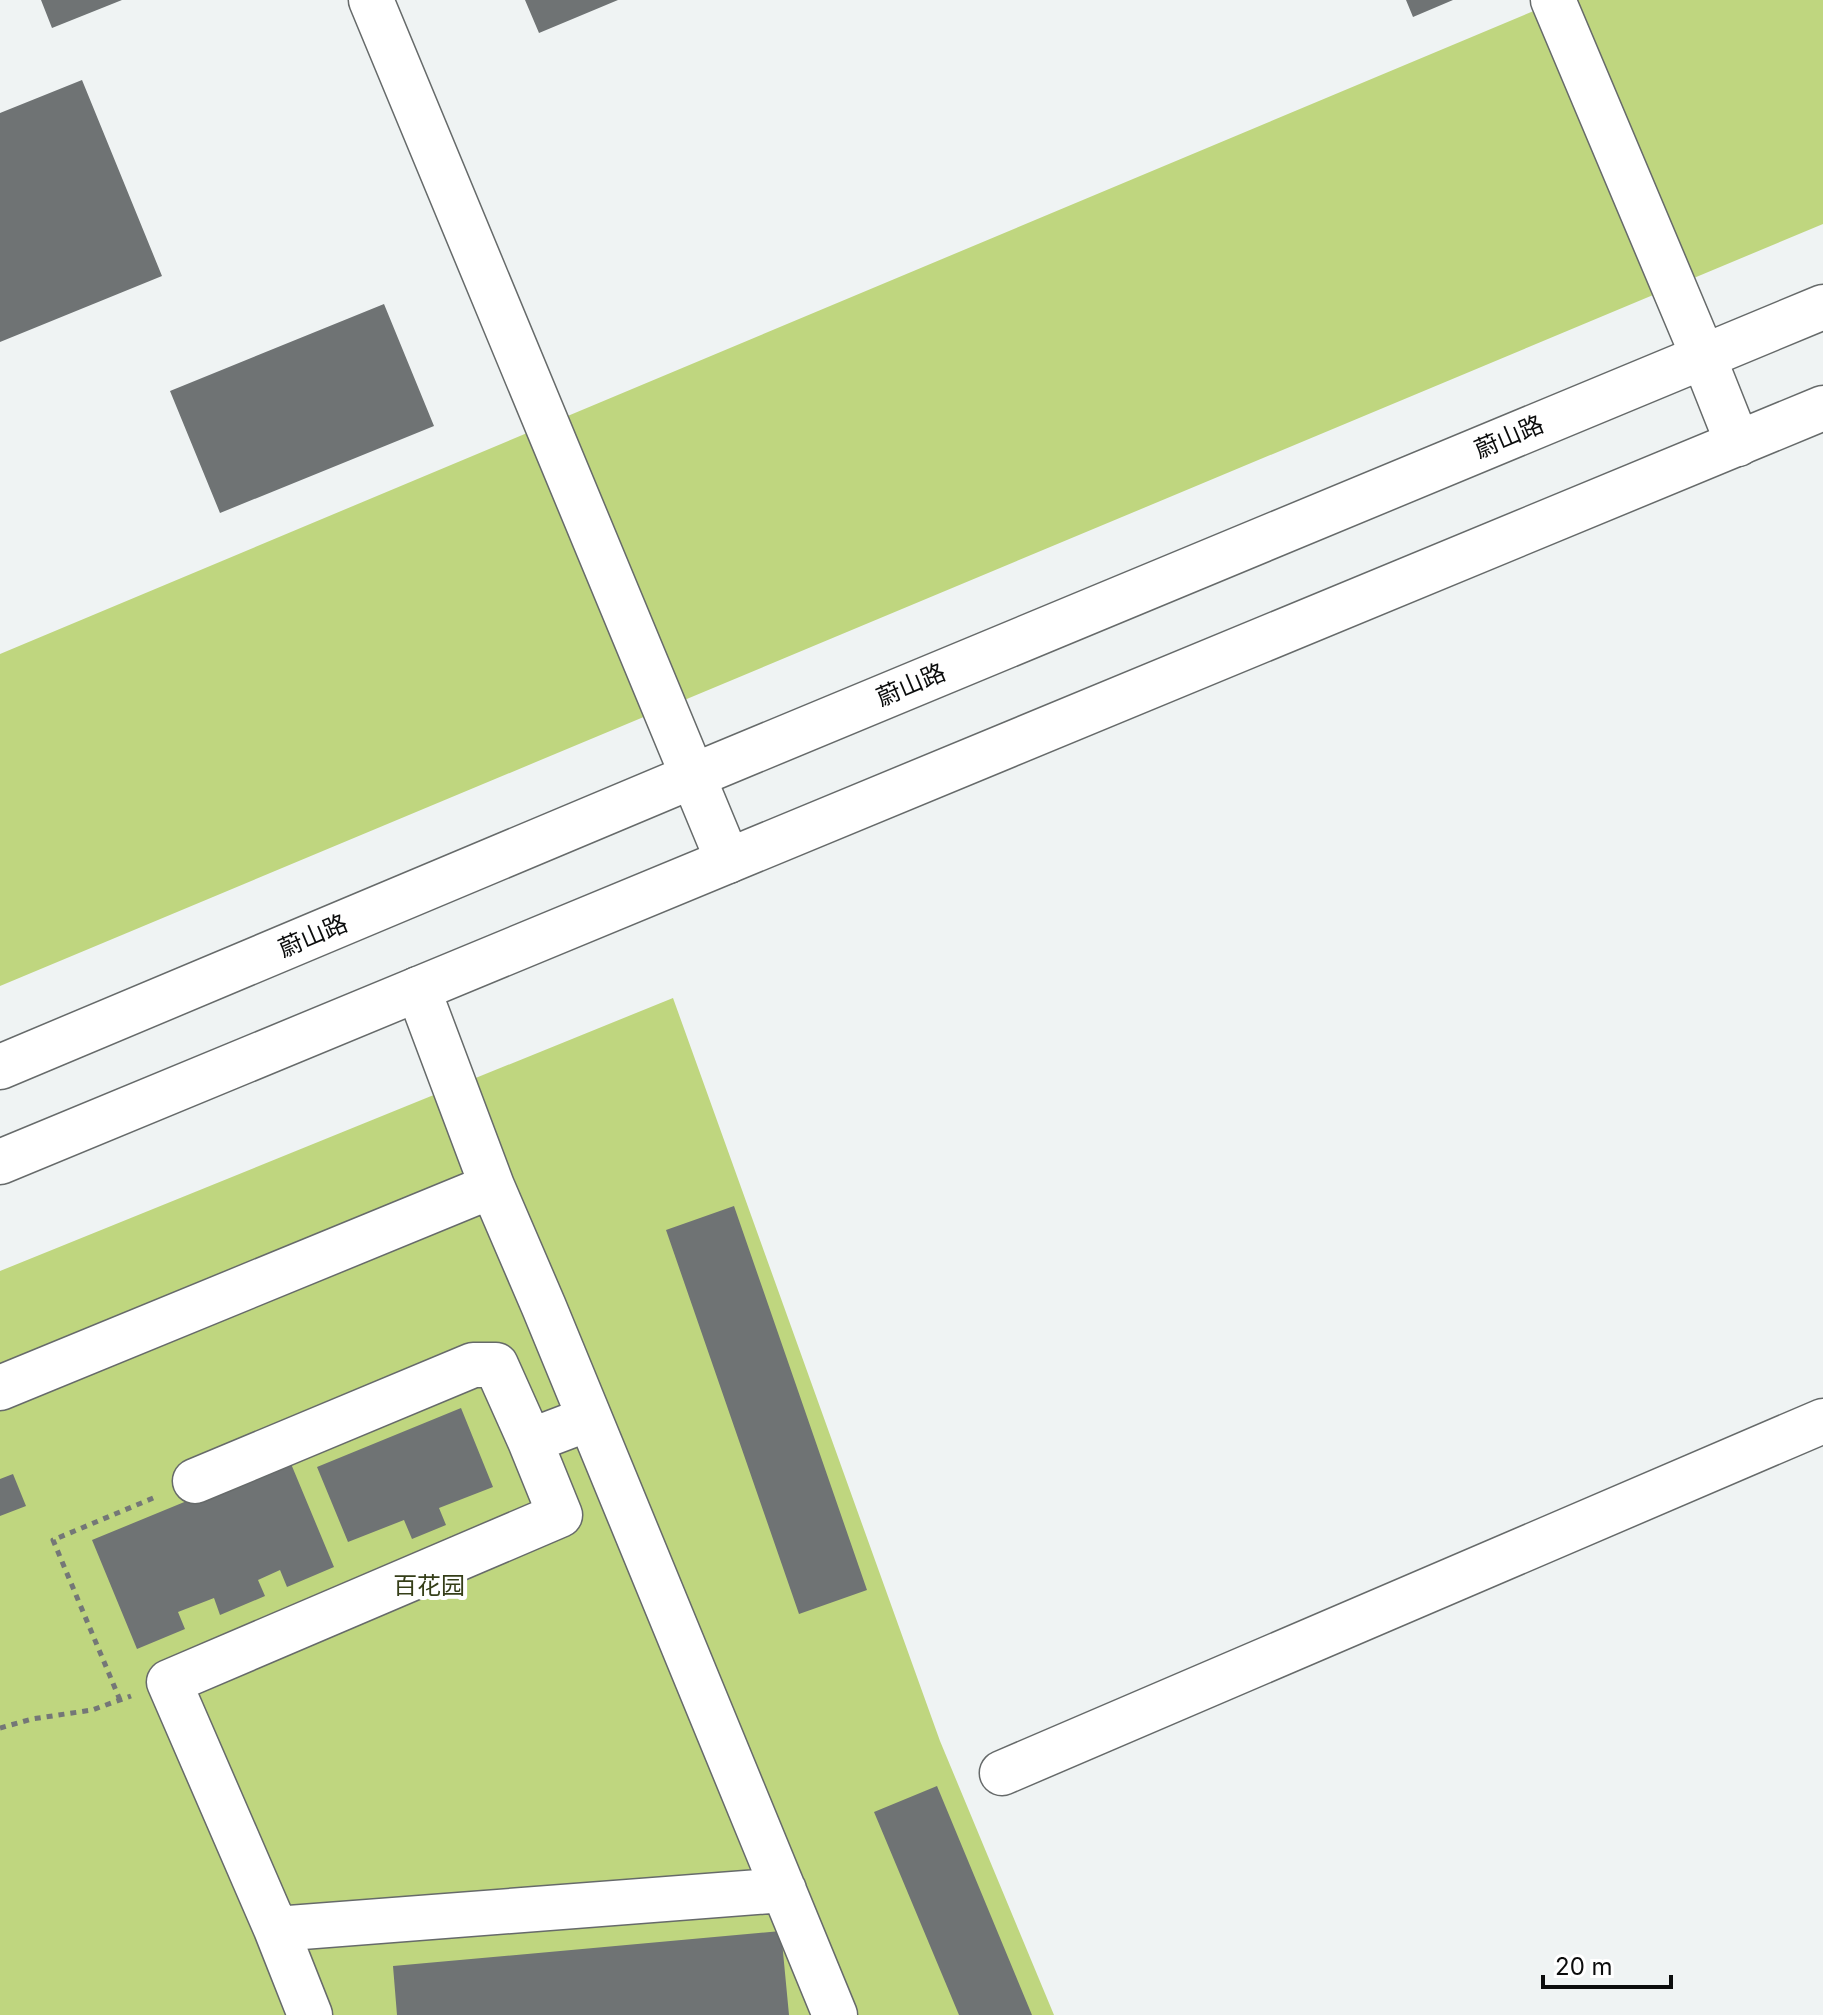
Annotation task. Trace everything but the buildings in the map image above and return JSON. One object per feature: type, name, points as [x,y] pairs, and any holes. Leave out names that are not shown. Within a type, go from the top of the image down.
[{"type":"main road","points":[[371,0],[728,861]]},
{"type":"main road","points":[[1553,0],[1738,444]]},
{"type":"main road","name":"蔚山路","points":[[0,1067],[1823,307]]},
{"type":"main road","points":[[0,1162],[1823,408]]},
{"type":"main road","points":[[418,989],[492,1186],[835,2015]]},
{"type":"main road","points":[[0,1388],[492,1186]]},
{"type":"main road","points":[[195,1481],[473,1365],[496,1365],[560,1515],[169,1682],[310,2015]]},
{"type":"main road","points":[[530,1441],[588,1419]]},
{"type":"main road","points":[[1002,1773],[1823,1421]]},
{"type":"main road","points":[[276,1929],[784,1890]]},
{"type":"path","points":[[120,1700],[53,1540],[195,1481]]},
{"type":"path","points":[[0,1728],[32,1719],[92,1710],[169,1682]]},
{"type":"green space","points":[[1560,0],[1823,0],[1823,224],[0,986],[0,654]]},
{"type":"green space","name":"百花园","points":[[673,998],[940,1741],[1054,2015],[0,2015],[0,1271]]}]
